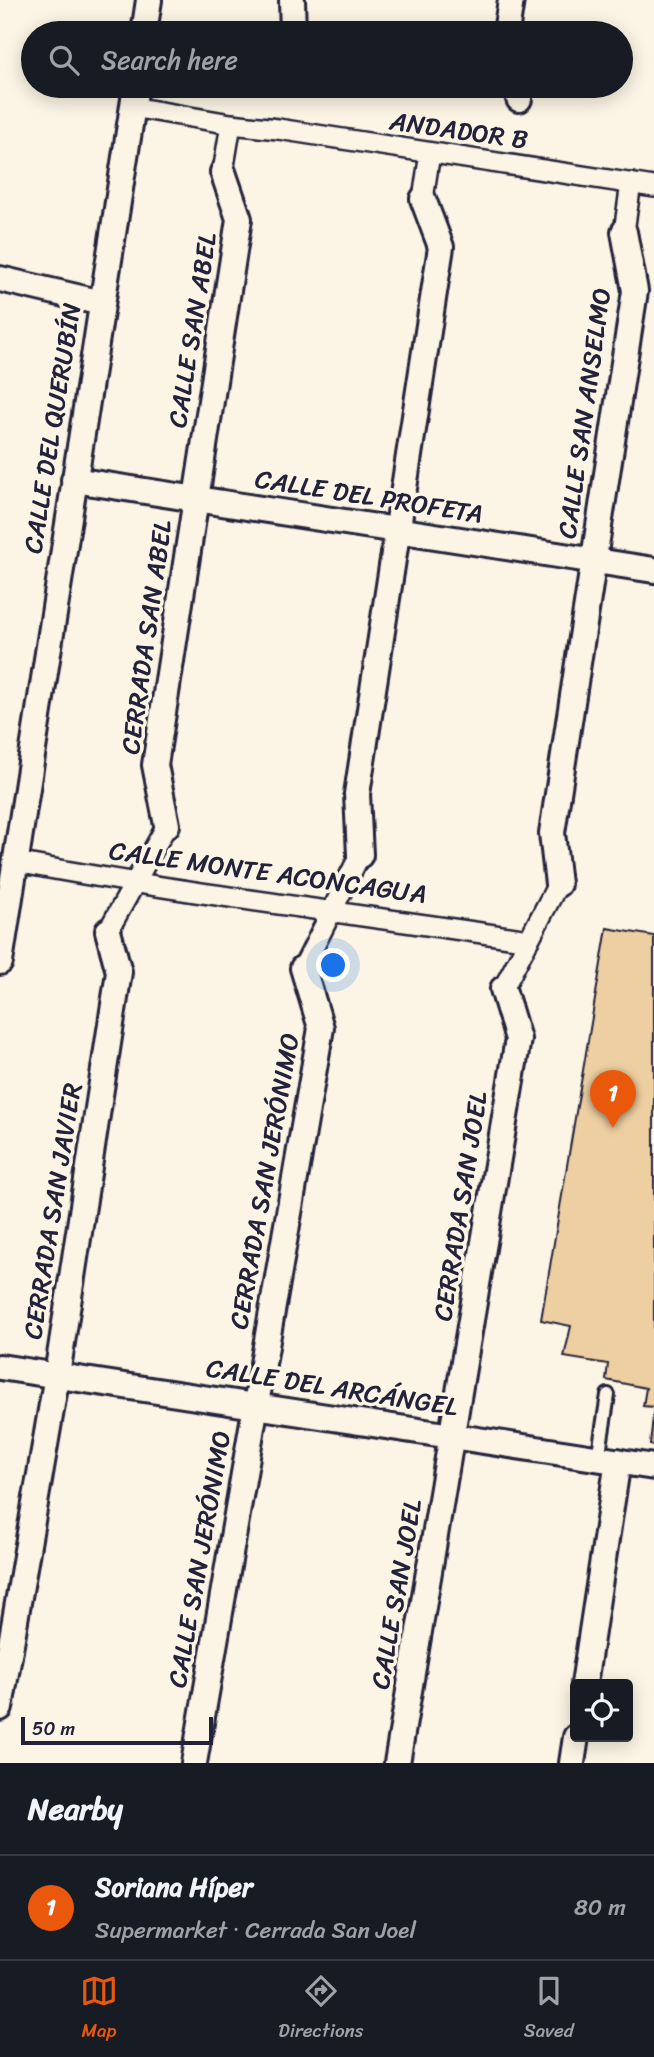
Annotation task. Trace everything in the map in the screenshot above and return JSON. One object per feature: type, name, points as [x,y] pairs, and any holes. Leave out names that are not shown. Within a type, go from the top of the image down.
[{"type":"street","points":[[146,21],[149,0]]},
{"type":"street","points":[[292,0],[292,21]]},
{"type":"street","points":[[508,21],[511,0]]},
{"type":"street","name":"CALLE DEL QUERUBÍN","points":[[0,962],[8,860],[74,480],[134,98]]},
{"type":"street","name":"ANDADOR B","points":[[141,98],[231,124],[654,187]]},
{"type":"street","points":[[223,172],[231,124]]},
{"type":"street","points":[[303,968],[360,855],[357,794],[441,247],[423,199],[430,153]]},
{"type":"street","name":"CALLE SAN ABEL","points":[[196,499],[239,219],[223,172]]},
{"type":"street","points":[[624,232],[631,183]]},
{"type":"street","name":"CALLE SAN ANSELMO","points":[[558,884],[552,833],[635,290],[624,232]]},
{"type":"street","points":[[0,279],[102,303]]},
{"type":"street","name":"CALLE DEL PROFETA","points":[[74,480],[654,570]]},
{"type":"street","name":"CERRADA SAN ABEL","points":[[167,825],[155,765],[196,499]]},
{"type":"street","points":[[108,931],[167,825]]},
{"type":"street","name":"CALLE MONTE ACONCAGUA","points":[[8,860],[134,884],[529,940]]},
{"type":"street","points":[[503,989],[558,884]]},
{"type":"street","name":"CERRADA SAN JAVIER","points":[[0,1708],[57,1375],[120,972],[108,931]]},
{"type":"street","name":"CERRADA SAN JERÓNIMO","points":[[256,1406],[321,1028],[303,968]]},
{"type":"street","name":"CERRADA SAN JOEL","points":[[453,1435],[518,1039],[503,989]]},
{"type":"street","name":"CALLE DEL ARCÁNGEL","points":[[0,1367],[654,1467]]},
{"type":"street","name":"CALLE SAN JERÓNIMO","points":[[194,1763],[256,1406]]},
{"type":"street","name":"CALLE SAN JOEL","points":[[397,1763],[453,1435]]},
{"type":"street","points":[[585,1679],[608,1460]]},
{"type":"street","points":[[572,1763],[575,1742]]},
{"type":"lane","points":[[608,1395],[608,1460]]},
{"type":"building","points":[[607,928],[654,936],[654,1407],[643,1406],[646,1388],[606,1380],[608,1364],[564,1357],[571,1326],[541,1320]]},
{"type":"building","points":[[654,1407],[654,1446],[650,1445]]},
{"type":"place","name":"Soriana Híper","points":[[613,1128]]}]
